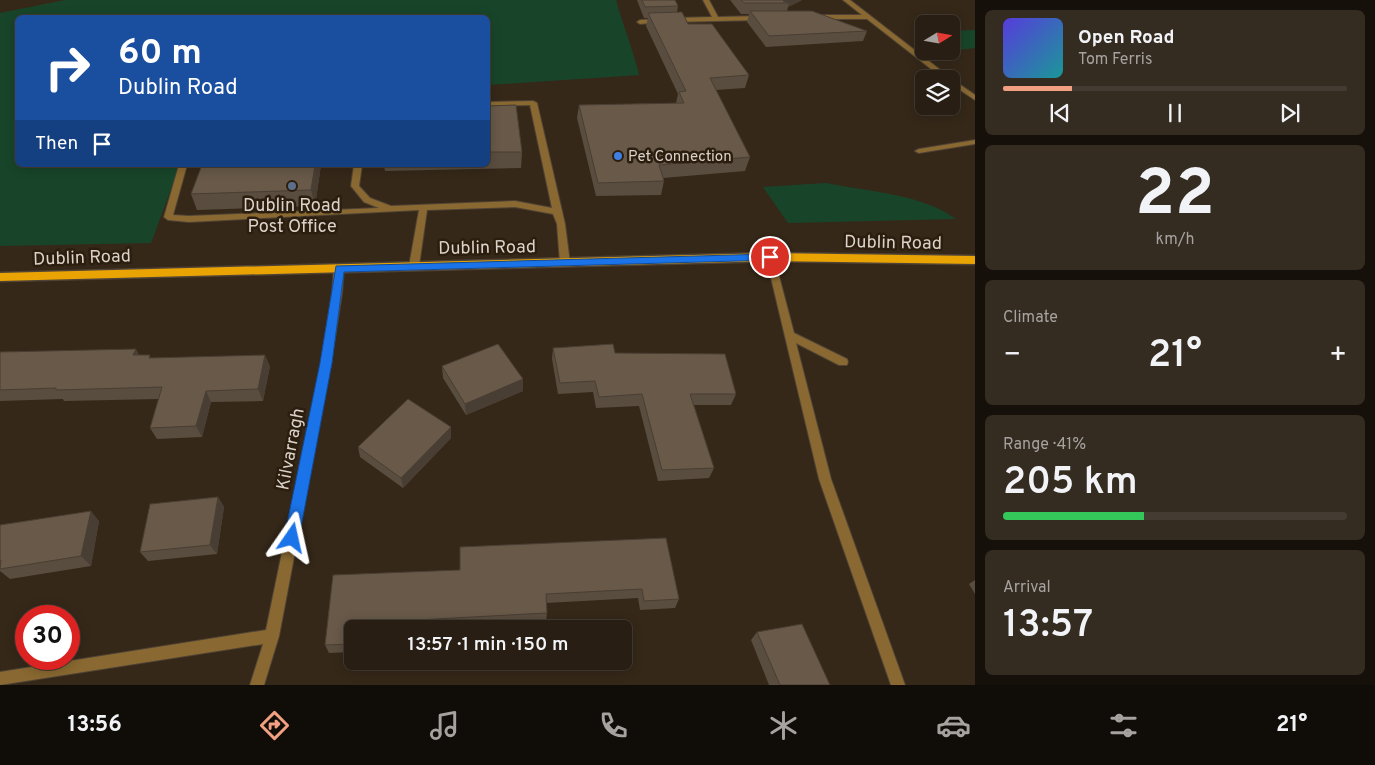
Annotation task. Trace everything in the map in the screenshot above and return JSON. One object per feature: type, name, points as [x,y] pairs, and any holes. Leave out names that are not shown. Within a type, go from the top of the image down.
[{"type":"main road","name":"Dublin Road","points":[[0,277],[770,257],[975,260]]},
{"type":"street","points":[[706,0],[714,18]]},
{"type":"street","points":[[846,0],[937,70]]},
{"type":"street","points":[[809,17],[866,17]]},
{"type":"street","points":[[640,22],[714,18],[771,18]]},
{"type":"street","points":[[960,87],[975,98]]},
{"type":"street","points":[[490,104],[532,103],[561,224],[565,263]]},
{"type":"street","points":[[919,151],[975,142]]},
{"type":"street","points":[[182,167],[168,217],[189,219],[515,204],[557,212]]},
{"type":"street","points":[[358,167],[355,186],[367,200],[390,210]]},
{"type":"street","points":[[414,266],[423,209]]},
{"type":"street","points":[[770,257],[825,479],[898,685]]},
{"type":"street","name":"Kilvarragh","points":[[257,685],[272,636],[326,363],[339,268]]},
{"type":"street","points":[[791,336],[843,362]]},
{"type":"street","points":[[0,678],[272,636]]},
{"type":"green space","points":[[65,0],[616,0],[639,75],[490,85],[490,15],[15,15],[15,167],[179,167],[151,243],[0,246],[0,13]]},
{"type":"green space","points":[[975,30],[975,48],[960,50],[960,31]]},
{"type":"green space","points":[[826,183],[910,199],[942,210],[956,219],[788,223],[763,187]]},
{"type":"building","points":[[642,0],[675,0],[678,6],[645,7]]},
{"type":"building","points":[[741,0],[785,0],[783,1],[789,3],[744,3]]},
{"type":"building","points":[[750,11],[812,11],[867,31],[769,36]]},
{"type":"building","points":[[682,12],[688,24],[712,24],[749,75],[710,78],[750,157],[659,165],[664,181],[598,183],[579,105],[684,103],[679,92],[686,91],[648,13]]},
{"type":"building","points":[[516,105],[522,152],[490,152],[490,106]]},
{"type":"building","points":[[201,167],[315,167],[311,190],[191,194]]},
{"type":"building","points":[[498,344],[523,379],[465,404],[442,366]]},
{"type":"building","points":[[613,344],[615,353],[725,354],[736,394],[690,394],[714,468],[662,470],[642,394],[599,397],[595,381],[560,383],[553,348]]},
{"type":"building","points":[[136,349],[133,355],[150,355],[149,358],[265,355],[258,389],[206,391],[196,426],[150,428],[162,387],[0,390],[0,352]]},
{"type":"building","points":[[408,399],[451,427],[401,478],[358,447]]},
{"type":"building","points":[[218,497],[210,545],[140,552],[150,504]]},
{"type":"building","points":[[91,511],[81,556],[0,569],[0,525]]},
{"type":"building","points":[[666,538],[679,599],[644,601],[642,589],[546,594],[547,613],[416,620],[344,620],[344,644],[325,645],[333,575],[460,570],[460,547]]},
{"type":"building","points":[[802,624],[830,685],[780,685],[757,632]]},
{"type":"place","name":"Pet Connection","points":[[618,156]]},
{"type":"place","name":"Dublin Road Post Office","points":[[292,186]]},
{"type":"route","points":[[292,538],[326,363],[339,268],[770,257]]}]
